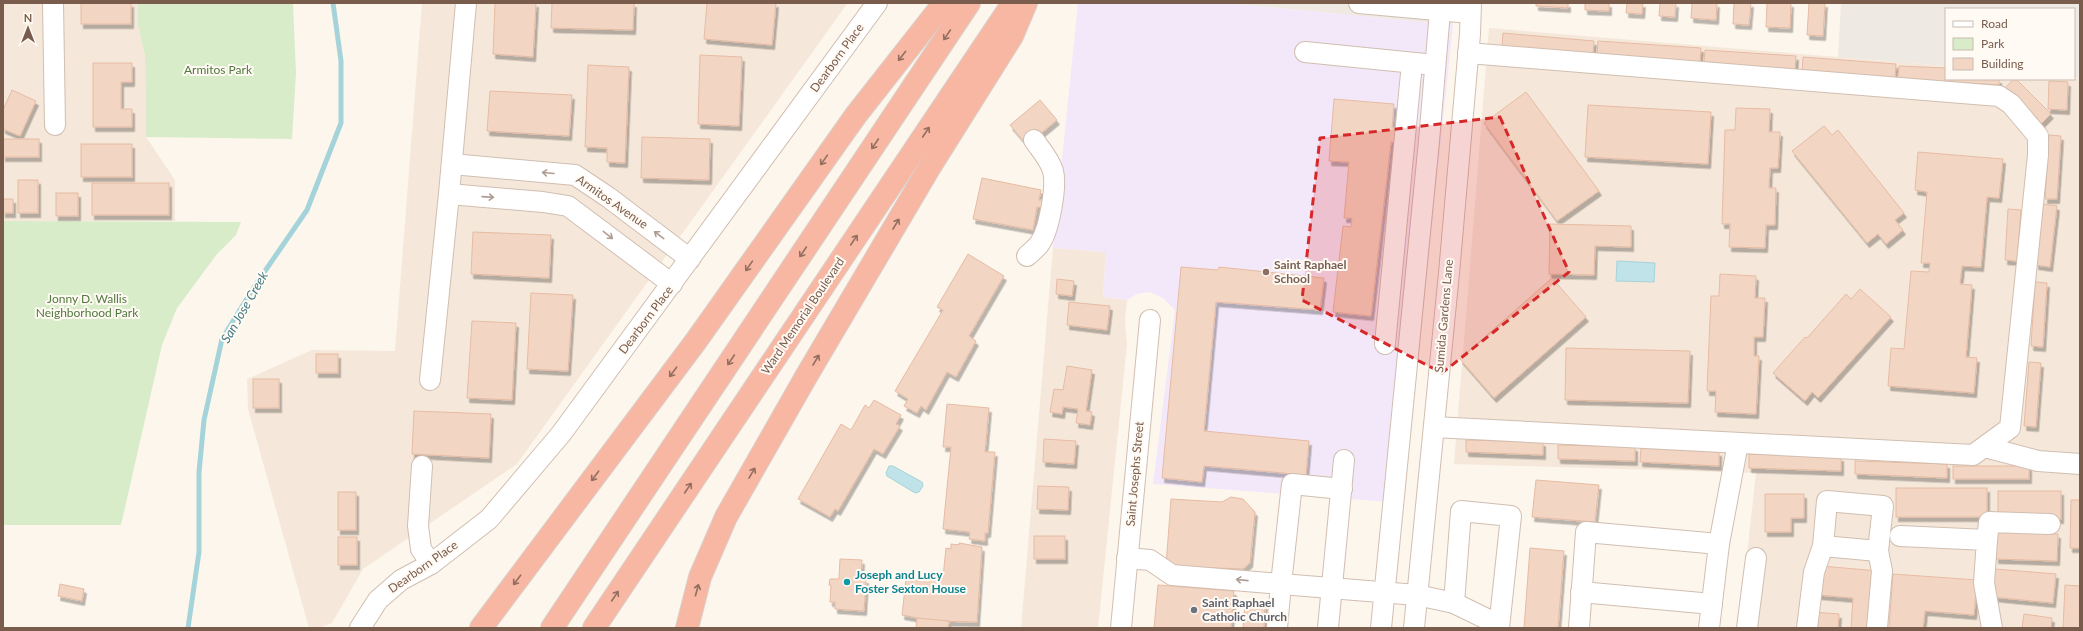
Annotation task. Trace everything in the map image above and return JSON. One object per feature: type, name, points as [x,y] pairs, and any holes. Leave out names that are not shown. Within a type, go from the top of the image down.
[{"type":"highway","points":[[481,628],[696,341],[856,115],[944,3]]},
{"type":"highway","points":[[552,628],[969,3]]},
{"type":"highway","name":"Ward Memorial Boulevard","points":[[594,628],[1013,3]]},
{"type":"highway","points":[[687,628],[700,577],[726,517],[926,172],[1012,36],[1026,3]]},
{"type":"street","points":[[53,3],[55,125]]},
{"type":"street","points":[[430,380],[452,164],[466,3]]},
{"type":"street","name":"Dearborn Place","points":[[360,628],[378,600],[401,580],[431,564],[489,519],[561,434],[877,3]]},
{"type":"street","points":[[1359,3],[1440,11],[1470,8]]},
{"type":"street","name":"Sumida Gardens Lane","points":[[1414,628],[1468,53],[1470,8]]},
{"type":"street","points":[[1381,628],[1440,11]]},
{"type":"street","points":[[1305,52],[1435,65]]},
{"type":"street","points":[[1434,427],[1973,455],[2010,428],[2038,155],[2038,136],[2011,104],[1999,96],[1468,53]]},
{"type":"street","points":[[1385,344],[1412,63]]},
{"type":"street","points":[[1027,256],[1040,243],[1048,226],[1054,183],[1054,172],[1050,163],[1034,140]]},
{"type":"street","name":"Armitos Avenue","points":[[452,164],[575,175],[608,197],[690,259]]},
{"type":"street","points":[[449,194],[543,202],[568,206],[672,284]]},
{"type":"street","name":"Saint Josephs Street","points":[[1121,628],[1150,320]]},
{"type":"street","points":[[1709,628],[1719,544],[1738,443]]},
{"type":"street","points":[[1985,447],[2038,461],[2080,464]]},
{"type":"street","points":[[1328,628],[1344,460]]},
{"type":"street","points":[[422,466],[418,526],[421,549],[431,564]]},
{"type":"street","points":[[1277,628],[1292,484],[1342,489]]},
{"type":"street","points":[[1807,628],[1814,572],[1822,546],[1827,501],[1883,506],[1878,551],[1882,570],[1877,628]]},
{"type":"street","points":[[1127,558],[1150,560],[1172,575],[1417,595],[1454,603],[1499,627],[1511,516],[1461,511],[1454,603]]},
{"type":"street","points":[[1992,628],[1984,583],[1989,522],[2050,524]]},
{"type":"street","points":[[1578,628],[1586,532],[1719,544]]},
{"type":"street","points":[[1900,536],[1987,540]]},
{"type":"street","points":[[1822,546],[1878,551]]},
{"type":"street","points":[[1747,628],[1756,558]]},
{"type":"street","points":[[1581,592],[1712,604]]},
{"type":"street","name":"Dearborn Place","points":[[374,628],[378,600]]},
{"type":"highlighted area","points":[[1500,117],[1569,272],[1442,373],[1302,300],[1320,138]]},
{"type":"shaded area","points":[[3,3],[138,3],[138,25],[145,56],[146,137],[175,180],[175,221],[3,221]]},
{"type":"shaded area","points":[[422,3],[847,4],[517,464],[363,569],[332,623],[319,628],[309,628],[248,409],[247,379],[312,350],[395,351]]},
{"type":"shaded area","name":"Saint Raphael School","points":[[1078,3],[1225,3],[1453,25],[1403,503],[1153,484],[1175,310],[1163,298],[1150,292],[1137,294],[1127,300],[1103,297],[1106,252],[1053,248]]},
{"type":"shaded area","points":[[1225,3],[1450,3],[1453,25]]},
{"type":"shaded area","points":[[1841,3],[2080,3],[2080,78],[2075,77],[2075,8],[1945,8],[1945,66],[1838,57]]},
{"type":"shaded area","points":[[1489,28],[1945,66],[1945,80],[2075,80],[2075,78],[2080,78],[2080,628],[1739,628],[1756,473],[1454,464]]},
{"type":"shaded area","points":[[1053,248],[1106,252],[1103,297],[1127,300],[1125,321],[1127,344],[1098,628],[1021,628]]},
{"type":"green space","name":"Armitos Park","points":[[138,3],[293,3],[296,73],[292,139],[146,137],[145,56],[138,25]]},
{"type":"green space","name":"Jonny D. Wallis Neighborhood Park","points":[[3,221],[241,222],[236,235],[217,254],[177,308],[162,345],[121,525],[3,525]]},
{"type":"water","points":[[1617,261],[1655,263],[1654,282],[1616,281]]},
{"type":"water","points":[[889,466],[893,466],[922,482],[923,486],[919,492],[915,493],[887,476],[886,473]]},
{"type":"building","points":[[81,3],[131,3],[131,24],[81,24]]},
{"type":"building","points":[[495,3],[536,3],[533,57],[493,54]]},
{"type":"building","points":[[552,3],[634,3],[633,30],[551,28]]},
{"type":"building","points":[[707,3],[776,3],[772,45],[704,39]]},
{"type":"building","points":[[1536,3],[1568,3],[1568,8],[1536,6]]},
{"type":"building","points":[[1585,3],[1609,3],[1609,11],[1585,10]]},
{"type":"building","points":[[1627,3],[1643,3],[1642,14],[1626,13]]},
{"type":"building","points":[[1660,3],[1676,3],[1675,17],[1659,16]]},
{"type":"building","points":[[1692,3],[1717,3],[1716,20],[1691,18]]},
{"type":"building","points":[[1734,3],[1751,3],[1749,25],[1733,24]]},
{"type":"building","points":[[1767,3],[1791,3],[1790,28],[1766,27]]},
{"type":"building","points":[[1809,3],[1825,3],[1823,36],[1807,35]]},
{"type":"building","points":[[1503,33],[1594,41],[1593,54],[1502,47]]},
{"type":"building","points":[[1598,41],[1701,48],[1700,62],[1597,56]]},
{"type":"building","points":[[1705,50],[1796,56],[1795,70],[1704,64]]},
{"type":"building","points":[[700,55],[742,57],[739,126],[698,124]]},
{"type":"building","points":[[1803,57],[1896,64],[1895,78],[1802,71]]},
{"type":"building","points":[[93,63],[132,63],[132,82],[121,82],[121,109],[132,109],[132,127],[93,127]]},
{"type":"building","points":[[588,65],[629,67],[625,163],[607,162],[607,148],[585,147]]},
{"type":"building","points":[[1899,66],[1945,68],[1945,80],[1999,80],[1999,85],[1898,79]]},
{"type":"building","points":[[2013,80],[2017,80],[2051,114],[2041,124],[2005,88]]},
{"type":"building","points":[[2049,81],[2068,82],[2067,110],[2048,109]]},
{"type":"building","points":[[12,90],[36,101],[20,136],[3,129],[3,110]]},
{"type":"building","points":[[490,91],[572,95],[569,136],[487,131]]},
{"type":"building","points":[[1526,92],[1599,191],[1557,221],[1484,123]]},
{"type":"building","points":[[1334,99],[1394,104],[1392,128],[1401,129],[1400,143],[1391,142],[1371,316],[1333,312],[1343,226],[1351,227],[1352,218],[1344,218],[1349,162],[1329,161]]},
{"type":"building","points":[[1040,100],[1057,120],[1027,145],[1010,125]]},
{"type":"building","points":[[1588,105],[1711,112],[1708,164],[1585,157]]},
{"type":"building","points":[[1736,108],[1770,109],[1769,132],[1780,132],[1778,168],[1770,168],[1769,188],[1776,188],[1775,225],[1766,225],[1765,248],[1729,247],[1730,224],[1722,224],[1725,130],[1735,130]]},
{"type":"building","points":[[1824,126],[1832,135],[1838,130],[1904,213],[1895,220],[1903,230],[1886,244],[1878,234],[1867,243],[1792,151]]},
{"type":"building","points":[[2049,135],[2061,136],[2057,199],[2045,199]]},
{"type":"building","points":[[642,137],[710,139],[709,180],[641,178]]},
{"type":"building","points":[[3,139],[39,139],[39,157],[3,157]]},
{"type":"building","points":[[81,144],[132,144],[132,177],[81,177]]},
{"type":"building","points":[[1918,152],[2003,159],[1999,198],[1987,197],[1981,267],[1962,266],[1960,284],[1972,285],[1966,357],[1977,358],[1974,393],[1888,386],[1891,348],[1904,349],[1911,271],[1929,272],[1930,263],[1921,263],[1927,192],[1915,190]]},
{"type":"building","points":[[982,178],[1041,190],[1039,200],[1043,200],[1042,208],[1037,207],[1033,230],[973,219]]},
{"type":"building","points":[[18,180],[38,180],[38,213],[18,213]]},
{"type":"building","points":[[92,183],[169,183],[169,215],[92,215]]},
{"type":"building","points":[[56,193],[78,193],[78,216],[56,216]]},
{"type":"building","points":[[3,199],[13,199],[13,213],[3,213]]},
{"type":"building","points":[[2043,204],[2057,206],[2050,267],[2036,265]]},
{"type":"building","points":[[2008,209],[2021,210],[2017,261],[2005,260]]},
{"type":"building","points":[[1550,224],[1631,226],[1631,247],[1595,246],[1594,275],[1549,274]]},
{"type":"building","points":[[473,232],[551,235],[549,278],[471,274]]},
{"type":"building","points":[[968,254],[1004,276],[969,336],[976,341],[956,377],[947,372],[926,410],[921,406],[917,413],[904,406],[908,399],[895,391],[943,310],[937,307]]},
{"type":"building","points":[[1181,267],[1218,270],[1219,267],[1324,278],[1320,310],[1216,302],[1204,431],[1309,441],[1306,475],[1204,466],[1202,482],[1162,478]]},
{"type":"building","points":[[1720,274],[1756,276],[1755,298],[1765,298],[1763,337],[1754,337],[1754,356],[1759,356],[1756,414],[1715,412],[1716,391],[1707,391],[1711,296],[1719,296]]},
{"type":"building","points":[[1552,278],[1586,317],[1494,398],[1460,359]]},
{"type":"building","points":[[1057,279],[1074,281],[1072,296],[1056,294]]},
{"type":"building","points":[[2035,282],[2047,283],[2043,347],[2031,346]]},
{"type":"building","points":[[1860,289],[1891,317],[1818,398],[1812,392],[1805,401],[1773,373],[1805,337],[1807,338],[1846,294],[1851,299]]},
{"type":"building","points":[[531,293],[573,295],[568,371],[527,369]]},
{"type":"building","points":[[1069,302],[1110,306],[1107,330],[1067,325]]},
{"type":"building","points":[[472,321],[516,323],[512,400],[467,398]]},
{"type":"building","points":[[1566,348],[1690,351],[1688,403],[1565,400]]},
{"type":"building","points":[[316,354],[338,354],[338,373],[316,373]]},
{"type":"building","points":[[2029,362],[2041,363],[2036,427],[2024,426]]},
{"type":"building","points":[[1067,366],[1092,370],[1086,411],[1092,412],[1090,425],[1076,423],[1078,409],[1063,407],[1062,414],[1050,412],[1054,389],[1063,390]]},
{"type":"building","points":[[253,379],[279,379],[279,408],[253,408]]},
{"type":"building","points":[[874,400],[901,415],[896,424],[900,426],[883,454],[874,449],[838,511],[835,509],[830,517],[798,499],[841,424],[851,430],[865,405],[869,408]]},
{"type":"building","points":[[947,404],[989,408],[985,452],[995,452],[988,533],[985,533],[985,541],[969,539],[970,532],[943,529],[951,447],[943,447]]},
{"type":"building","points":[[414,411],[491,414],[489,458],[412,454]]},
{"type":"building","points":[[1044,439],[1076,441],[1074,464],[1043,462]]},
{"type":"building","points":[[1466,440],[1543,442],[1543,455],[1466,452]]},
{"type":"building","points":[[1558,445],[1635,447],[1635,461],[1558,459]]},
{"type":"building","points":[[1641,448],[1719,452],[1719,466],[1640,462]]},
{"type":"building","points":[[1749,454],[1841,457],[1841,471],[1749,468]]},
{"type":"building","points":[[1855,461],[1947,464],[1947,478],[1855,474]]},
{"type":"building","points":[[1953,466],[2029,466],[2029,479],[1953,479]]},
{"type":"building","points":[[1536,480],[1599,485],[1595,522],[1532,517]]},
{"type":"building","points":[[1038,486],[1069,487],[1068,510],[1037,509]]},
{"type":"building","points":[[1896,488],[1987,488],[1987,517],[1896,517]]},
{"type":"building","points":[[1998,491],[2061,491],[2061,519],[1998,519]]},
{"type":"building","points":[[338,492],[356,492],[356,530],[338,530]]},
{"type":"building","points":[[1765,494],[1804,494],[1804,518],[1791,518],[1791,532],[1765,532]]},
{"type":"building","points":[[1231,497],[1243,499],[1255,512],[1250,563],[1243,569],[1166,566],[1171,499],[1222,502]]},
{"type":"building","points":[[2071,500],[2080,500],[2080,548],[2070,548]]},
{"type":"building","points":[[1997,532],[2058,534],[2057,561],[1996,559]]},
{"type":"building","points":[[1034,536],[1065,536],[1065,559],[1034,559]]},
{"type":"building","points":[[338,537],[357,537],[357,565],[338,565]]},
{"type":"building","points":[[959,543],[982,547],[977,622],[933,621],[902,615],[906,579],[919,581],[920,575],[943,577],[946,548],[951,549],[951,544],[959,545]]},
{"type":"building","points":[[1530,548],[1564,551],[1558,628],[1524,628]]},
{"type":"building","name":"Joseph and Lucy Foster Sexton House","points":[[840,559],[862,560],[861,579],[866,579],[864,611],[835,609],[835,602],[830,602],[830,579],[839,579]]},
{"type":"building","points":[[1821,566],[1879,571],[1875,628],[1851,628],[1853,598],[1818,595]]},
{"type":"building","points":[[1995,569],[2056,574],[2053,603],[1992,597]]},
{"type":"building","points":[[1893,574],[1977,580],[1974,615],[1925,611],[1923,628],[1889,628]]},
{"type":"building","points":[[60,584],[84,589],[82,601],[58,596]]},
{"type":"building","name":"Saint Raphael Catholic Church","points":[[1158,585],[1234,591],[1231,628],[1154,628]]},
{"type":"building","points":[[2065,585],[2080,586],[2080,628],[2063,628]]},
{"type":"building","points":[[1245,603],[1265,605],[1264,628],[1243,628]]},
{"type":"building","points":[[1813,612],[1839,614],[1838,628],[1812,628]]},
{"type":"building","points":[[2024,614],[2052,618],[2051,628],[2022,628]]},
{"type":"building","points":[[917,618],[949,621],[948,628],[916,628]]},
{"type":"waterway","name":"San Jose Creek","points":[[188,628],[199,552],[199,472],[204,420],[222,339],[254,287],[307,210],[341,123],[341,61],[333,3]]},
{"type":"place","name":"Saint Raphael School","points":[[1266,272]]},
{"type":"place","name":"Joseph and Lucy Foster Sexton House","points":[[847,582]]},
{"type":"place","name":"Saint Raphael Catholic Church","points":[[1194,610]]}]
